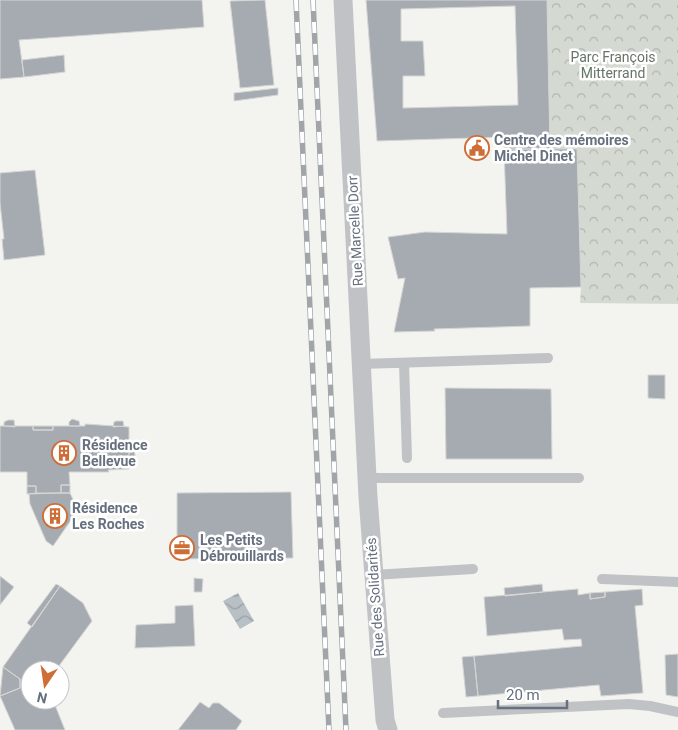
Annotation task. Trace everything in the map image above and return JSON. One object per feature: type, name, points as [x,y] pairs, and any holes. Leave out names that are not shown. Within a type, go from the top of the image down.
[{"type":"street","name":"Rue Marcelle Dorr","points":[[342,0],[366,471]]},
{"type":"street","name":"Rue des Solidarités","points":[[366,471],[385,720],[388,730]]},
{"type":"lane","points":[[361,364],[548,358]]},
{"type":"lane","points":[[404,363],[407,458]]},
{"type":"lane","points":[[366,471],[579,478]]},
{"type":"lane","points":[[374,575],[473,568]]},
{"type":"lane","points":[[602,579],[678,582]]},
{"type":"lane","points":[[443,713],[628,704],[650,706],[678,712]]},
{"type":"green space","name":"Parc François Mitterrand","points":[[547,0],[678,0],[678,304],[580,303],[577,150],[550,149]]},
{"type":"water","points":[[238,593],[254,621],[240,629],[223,601]]},
{"type":"building","points":[[0,0],[202,0],[204,27],[19,40],[24,77],[0,79]]},
{"type":"building","points":[[265,0],[274,85],[240,88],[230,1]]},
{"type":"building","points":[[366,0],[547,0],[550,149],[504,149],[504,137],[377,141]],"holes":[[[515,6],[518,105],[403,108],[403,76],[425,76],[423,41],[401,41],[401,9]]]},
{"type":"building","points":[[64,55],[65,72],[24,77],[22,60]]},
{"type":"building","points":[[278,88],[278,95],[234,101],[234,93]]},
{"type":"building","points":[[504,149],[577,149],[581,287],[530,288],[530,326],[394,332],[405,278],[398,279],[388,237],[425,232],[507,234]]},
{"type":"building","points":[[35,170],[45,255],[4,260],[0,173]]},
{"type":"building","points":[[648,375],[665,375],[665,399],[648,398]]},
{"type":"building","points":[[445,388],[551,389],[552,459],[446,459]]},
{"type":"building","points":[[72,419],[79,421],[80,426],[69,426],[69,422]]},
{"type":"building","points":[[14,420],[15,427],[4,426],[4,422]]},
{"type":"building","points":[[116,421],[123,421],[124,426],[113,427]]},
{"type":"building","name":"Résidence Bellevue","points":[[85,424],[129,427],[129,469],[108,470],[109,472],[69,472],[70,485],[61,485],[61,493],[36,493],[36,486],[27,486],[27,472],[0,472],[0,426],[33,426],[33,430],[53,430],[53,426],[85,426]]},
{"type":"building","points":[[33,426],[53,426],[53,430],[33,430]]},
{"type":"building","points":[[129,448],[134,448],[135,455],[133,459],[129,459]]},
{"type":"building","points":[[61,485],[70,485],[70,493],[61,493]]},
{"type":"building","points":[[27,486],[36,486],[36,493],[27,494]]},
{"type":"building","points":[[291,492],[293,558],[177,559],[177,493]]},
{"type":"building","name":"Résidence Les Roches","points":[[70,493],[78,510],[53,546],[46,541],[30,504],[29,494]]},
{"type":"building","points":[[0,576],[14,587],[0,605]]},
{"type":"building","points":[[194,578],[203,579],[202,592],[194,592]]},
{"type":"building","points":[[56,584],[60,586],[32,627],[27,623]]},
{"type":"building","points":[[542,584],[543,592],[505,596],[504,588]]},
{"type":"building","points":[[60,586],[83,603],[92,621],[63,660],[20,660],[20,679],[3,667]]},
{"type":"building","points":[[578,589],[578,595],[590,593],[590,599],[605,597],[605,592],[642,589],[643,605],[635,606],[643,693],[601,696],[599,685],[478,696],[474,656],[582,646],[581,639],[564,640],[562,629],[487,636],[484,597]]},
{"type":"building","points":[[605,592],[605,597],[590,599],[590,593]]},
{"type":"building","points":[[193,605],[195,646],[135,648],[136,625],[175,623],[175,606]]},
{"type":"building","points":[[678,654],[678,697],[666,695],[665,655]]},
{"type":"building","points":[[474,656],[478,696],[466,697],[462,657]]},
{"type":"building","points":[[3,667],[20,679],[20,688],[0,696]]},
{"type":"building","points":[[20,688],[20,710],[57,710],[65,730],[15,730],[0,696]]},
{"type":"building","points":[[200,702],[209,708],[213,703],[219,703],[242,721],[236,730],[178,730]]},
{"type":"railway","points":[[296,0],[329,730]]},
{"type":"railway","points":[[313,0],[346,730]]},
{"type":"place","name":"Centre des mémoires Michel Dinet","points":[[477,148]]},
{"type":"place","name":"Résidence Bellevue","points":[[64,453]]},
{"type":"place","name":"Résidence Les Roches","points":[[55,516]]},
{"type":"place","name":"Les Petits Débrouillards","points":[[182,548]]}]
